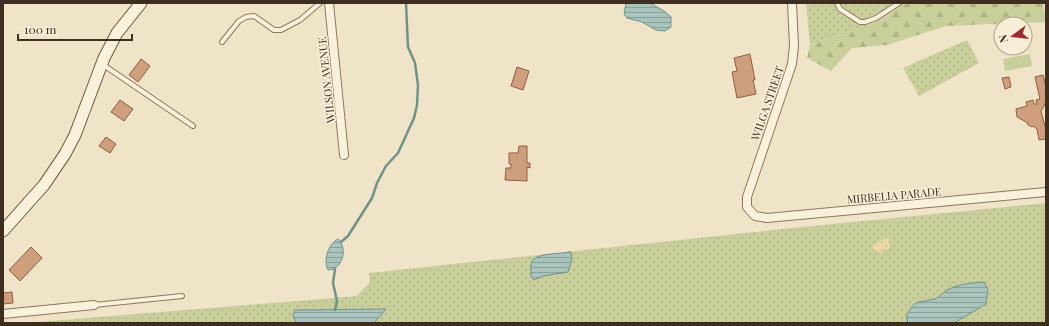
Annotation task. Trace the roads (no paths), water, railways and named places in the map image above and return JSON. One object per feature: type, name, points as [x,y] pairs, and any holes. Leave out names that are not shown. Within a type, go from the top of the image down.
[{"type":"main road","points":[[3,231],[44,185],[65,154],[75,134],[102,64],[117,33],[141,3]]},
{"type":"street","name":"WILSON AVENUE","points":[[329,3],[344,155]]},
{"type":"street","name":"WILGA STREET","points":[[747,207],[747,197],[792,64],[794,46],[792,3]]},
{"type":"street","name":"MIRBELIA PARADE","points":[[747,207],[755,216],[767,218],[1046,192]]},
{"type":"street","points":[[3,314],[94,305]]},
{"type":"lane","points":[[222,42],[239,21],[246,17],[254,16],[274,30],[281,30],[300,20],[320,3]]},
{"type":"lane","points":[[837,3],[840,9],[860,22],[865,22],[876,18],[899,3]]},
{"type":"lane","points":[[102,64],[193,126]]},
{"type":"lane","points":[[94,305],[182,296]]},
{"type":"water","points":[[626,3],[650,3],[671,17],[671,27],[665,31],[656,30],[642,22],[627,18],[624,14]]},
{"type":"water","points":[[338,239],[343,248],[342,258],[337,266],[328,270],[326,262],[327,253],[334,241]]},
{"type":"water","points":[[571,252],[572,259],[568,272],[543,276],[534,280],[532,278],[531,266],[534,259],[537,257]]},
{"type":"water","points":[[984,282],[988,289],[986,304],[954,323],[908,323],[906,316],[915,304],[939,297],[947,290],[956,286]]},
{"type":"water","points":[[386,309],[374,323],[296,323],[293,315],[295,310]]},
{"type":"waterway","points":[[341,242],[348,236],[372,198],[377,183],[386,166],[398,153],[414,118],[417,105],[418,85],[415,63],[408,47],[406,3]]},
{"type":"waterway","points":[[335,269],[333,283],[337,301],[335,310]]}]
